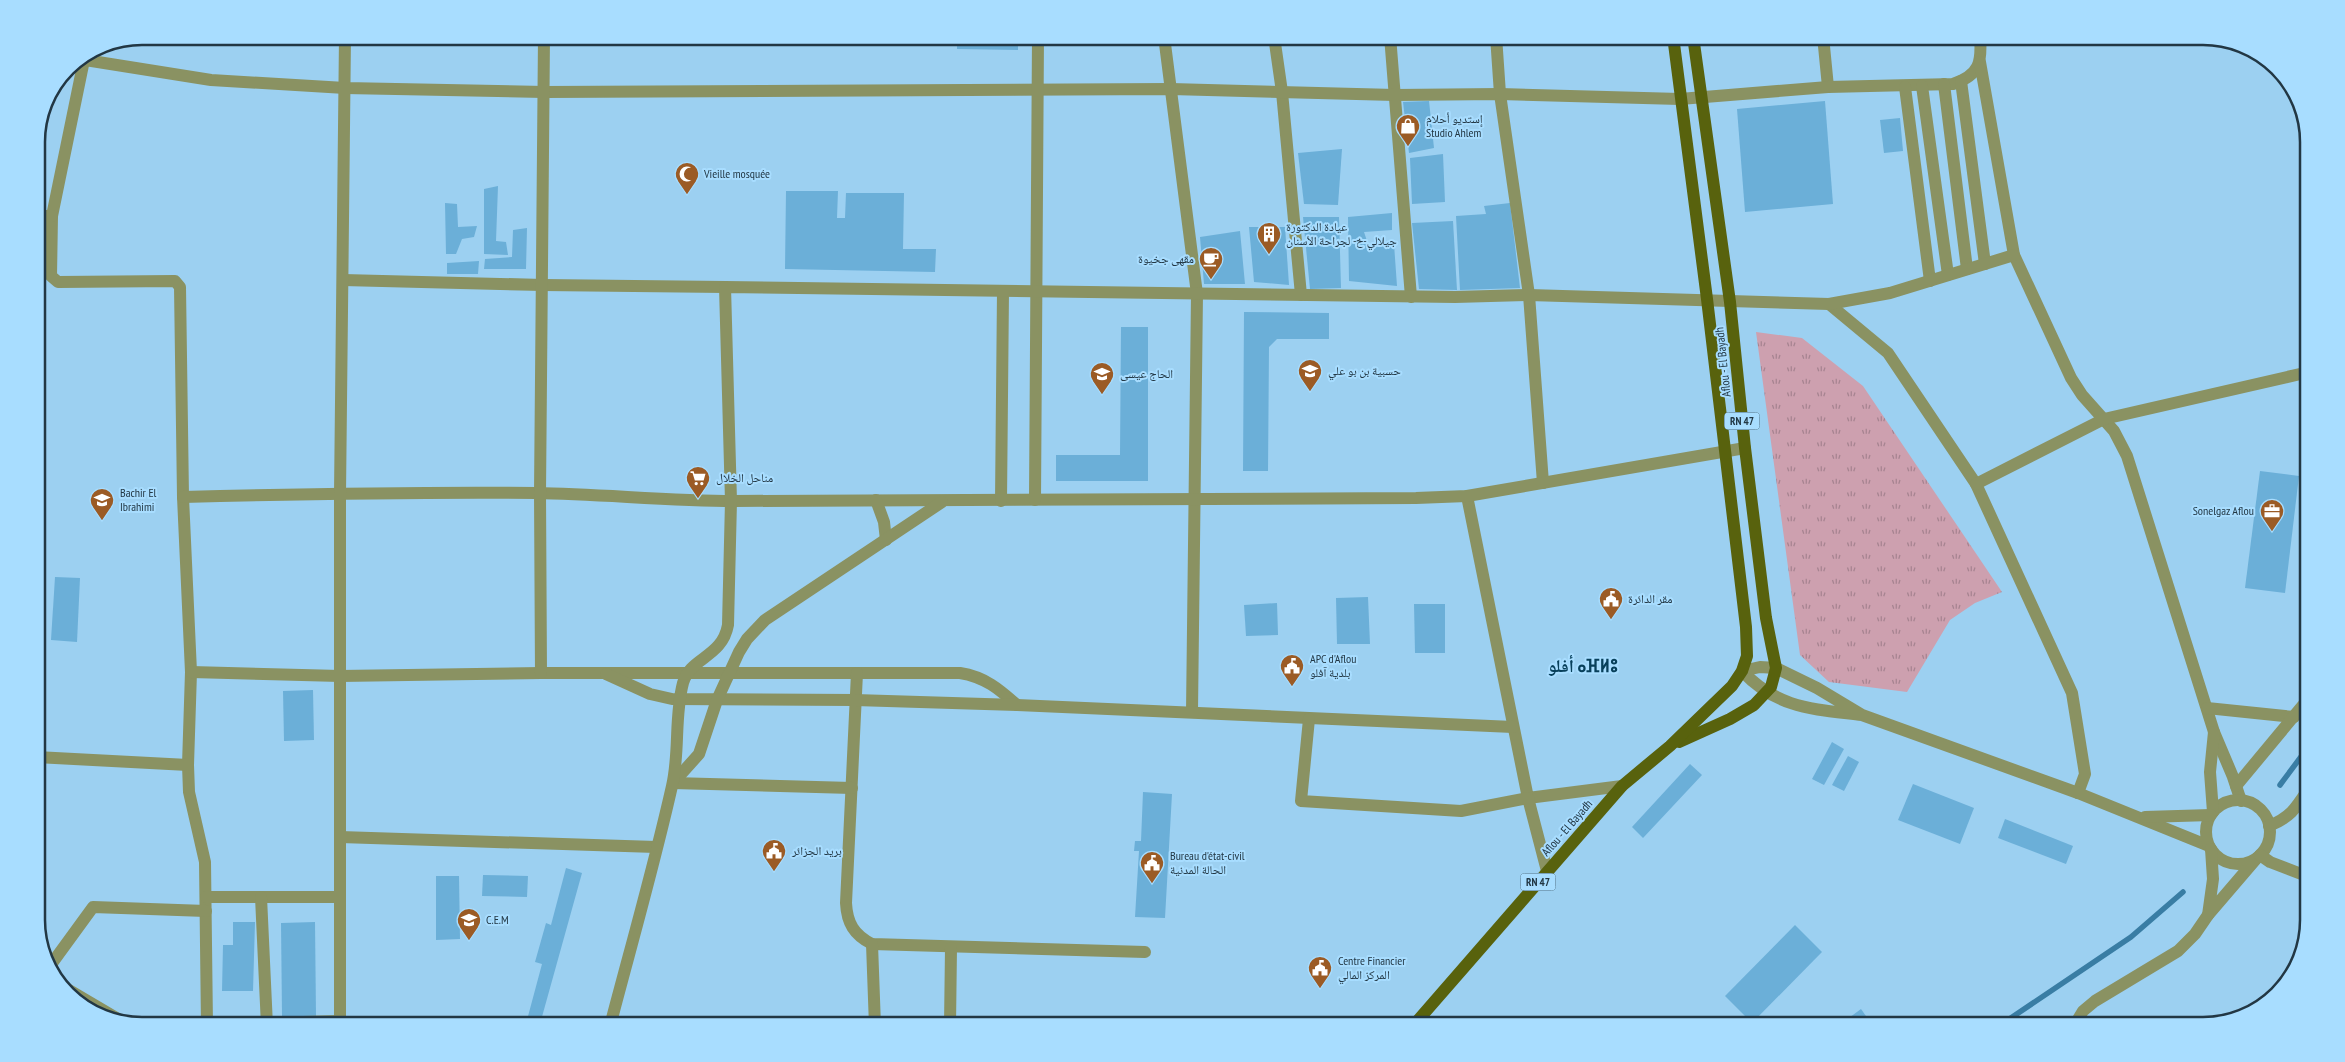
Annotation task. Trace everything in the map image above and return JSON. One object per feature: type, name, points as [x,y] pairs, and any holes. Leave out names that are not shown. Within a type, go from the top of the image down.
[{"type":"main road","name":"Aflou - El Bayadh","points":[[1422,1017],[1622,786],[1670,746],[1732,686],[1742,671],[1747,656],[1747,640],[1707,299],[1674,45]]},
{"type":"main road","name":"Aflou - El Bayadh","points":[[1670,746],[1742,713],[1766,693],[1775,678],[1776,668],[1766,618],[1745,448],[1730,302],[1694,45]]},
{"type":"street","points":[[340,1017],[340,494],[345,45]]},
{"type":"street","points":[[541,673],[540,493],[544,45]]},
{"type":"street","points":[[1035,500],[1038,45]]},
{"type":"street","points":[[1165,45],[1197,294],[1193,500],[1192,712]]},
{"type":"street","points":[[1275,45],[1282,92],[1301,295]]},
{"type":"street","points":[[1391,45],[1411,297]]},
{"type":"street","points":[[1497,45],[1500,94],[1529,295],[1543,483]]},
{"type":"street","points":[[1824,45],[1828,87]]},
{"type":"street","points":[[1980,45],[1980,62],[2014,255],[2071,378],[2087,402],[2104,419],[2127,456],[2214,732],[2241,801]]},
{"type":"street","points":[[88,61],[211,80],[345,88],[544,92],[1171,89],[1680,99],[1828,87],[1944,84],[1961,81],[1972,74],[1980,62]]},
{"type":"street","points":[[81,67],[52,216],[51,276],[58,282],[175,282],[180,287],[183,497],[191,672],[188,765],[190,792],[205,862],[208,1017]]},
{"type":"street","points":[[1961,81],[1985,264]]},
{"type":"street","points":[[1944,84],[1967,269]]},
{"type":"street","points":[[1905,86],[1930,281]]},
{"type":"street","points":[[1922,86],[1948,275]]},
{"type":"street","points":[[45,216],[52,216]]},
{"type":"street","points":[[343,280],[543,285],[1411,297],[1529,295],[1829,304],[1870,298],[2014,255]]},
{"type":"street","points":[[612,1017],[673,784],[679,700],[687,674],[716,650],[726,634],[731,501],[725,287]]},
{"type":"street","points":[[1001,501],[1003,291]]},
{"type":"street","points":[[1829,304],[1888,353],[1976,484],[2072,693],[2085,774],[2078,793]]},
{"type":"street","points":[[1976,484],[2104,419],[2300,374]]},
{"type":"street","points":[[183,497],[540,493],[731,501],[876,500],[942,502],[1416,498],[1467,496],[1745,448]]},
{"type":"street","points":[[1467,496],[1528,798],[1547,872]]},
{"type":"street","points":[[876,500],[884,522],[886,540]]},
{"type":"street","points":[[673,784],[698,754],[717,700],[746,639],[765,620],[942,502]]},
{"type":"street","points":[[1742,671],[1760,666],[1776,668],[1817,688],[1862,715],[2140,817],[2210,848],[2226,862],[2247,863],[2258,856]]},
{"type":"street","points":[[1742,671],[1766,693],[1801,706],[1862,715]]},
{"type":"street","points":[[191,672],[340,676],[541,673],[969,674],[993,684],[1017,705]]},
{"type":"street","points":[[857,673],[846,914],[855,932],[872,944],[951,948],[1146,952]]},
{"type":"street","points":[[606,674],[657,697],[679,700],[855,700],[1017,705],[1513,727]]},
{"type":"street","points":[[2207,708],[2294,717]]},
{"type":"street","points":[[2236,786],[2300,709]]},
{"type":"street","points":[[1309,719],[1302,801],[1461,811],[1528,798],[1622,786]]},
{"type":"street","points":[[2208,915],[2214,878],[2206,830],[2212,813],[2210,772],[2214,732]]},
{"type":"street","points":[[45,757],[188,765]]},
{"type":"street","points":[[673,784],[852,788]]},
{"type":"street","points":[[2079,1017],[2082,1011],[2095,1001],[2178,951],[2195,934],[2208,915],[2258,856],[2268,841],[2269,826],[2262,812],[2249,802],[2241,801],[2221,805],[2212,813],[2140,817]]},
{"type":"street","points":[[2269,826],[2283,820],[2293,812],[2300,802]]},
{"type":"street","points":[[340,837],[656,848]]},
{"type":"street","points":[[2258,856],[2300,874]]},
{"type":"street","points":[[206,897],[340,897]]},
{"type":"street","points":[[261,897],[267,1017]]},
{"type":"street","points":[[54,961],[93,907],[206,911]]},
{"type":"street","points":[[872,944],[875,1017]]},
{"type":"street","points":[[950,1017],[951,948]]},
{"type":"green space","points":[[1756,332],[1802,338],[1863,386],[2002,592],[1975,603],[1950,620],[1907,692],[1829,682],[1800,655]]},
{"type":"building","points":[[957,45],[1018,45],[1018,50],[957,49]]},
{"type":"building","points":[[1429,101],[1434,148],[1409,153],[1403,102]]},
{"type":"building","points":[[1825,101],[1833,204],[1745,212],[1737,109]]},
{"type":"building","points":[[1900,118],[1903,151],[1884,153],[1880,120]]},
{"type":"building","points":[[1342,149],[1338,205],[1304,204],[1298,153]]},
{"type":"building","points":[[1443,154],[1445,202],[1412,204],[1410,158]]},
{"type":"building","points":[[498,186],[496,241],[506,242],[508,255],[484,254],[484,189]]},
{"type":"building","points":[[786,191],[838,191],[837,218],[845,218],[846,193],[904,193],[903,249],[936,249],[935,272],[785,269]]},
{"type":"building","points":[[445,203],[457,204],[458,227],[477,226],[474,237],[462,239],[456,254],[446,254]]},
{"type":"building","points":[[1510,203],[1520,288],[1460,290],[1456,216],[1486,214],[1484,206]]},
{"type":"building","points":[[1392,213],[1392,230],[1364,232],[1368,244],[1394,244],[1397,286],[1349,281],[1348,217]]},
{"type":"building","points":[[1303,217],[1339,217],[1341,288],[1310,289]]},
{"type":"building","points":[[1453,221],[1457,290],[1419,289],[1412,223]]},
{"type":"building","name":"عيادة الدكتورة جيلالي-خ- لجراحة الأسنان","points":[[1249,227],[1285,227],[1289,285],[1254,282]]},
{"type":"building","points":[[527,228],[526,269],[484,269],[485,259],[512,257],[513,230]]},
{"type":"building","points":[[1240,231],[1245,284],[1204,284],[1200,237]]},
{"type":"building","points":[[479,261],[478,274],[447,274],[447,263]]},
{"type":"building","points":[[1244,312],[1329,313],[1329,339],[1277,339],[1269,347],[1268,471],[1243,471]]},
{"type":"building","points":[[1121,327],[1148,327],[1148,481],[1056,481],[1056,455],[1120,455]]},
{"type":"building","name":"Sonelgaz Aflou","points":[[2260,471],[2299,476],[2285,593],[2245,588]]},
{"type":"building","points":[[55,577],[80,578],[77,642],[51,640]]},
{"type":"building","points":[[1368,597],[1370,644],[1337,644],[1336,598]]},
{"type":"building","points":[[1277,603],[1278,635],[1246,636],[1244,605]]},
{"type":"building","points":[[1414,604],[1445,604],[1445,653],[1415,653]]},
{"type":"building","points":[[313,690],[314,740],[284,741],[283,691]]},
{"type":"building","points":[[1832,742],[1844,749],[1824,785],[1812,779]]},
{"type":"building","points":[[1848,756],[1859,762],[1844,791],[1832,785]]},
{"type":"building","points":[[1690,764],[1702,775],[1643,838],[1632,827]]},
{"type":"building","points":[[1913,784],[1974,808],[1960,844],[1898,820]]},
{"type":"building","name":"Bureau d'état-civil الحالة المدنية","points":[[1143,792],[1172,794],[1165,918],[1135,917],[1139,851],[1134,851],[1135,841],[1141,841]]},
{"type":"building","points":[[2005,819],[2073,846],[2066,864],[1998,838]]},
{"type":"building","points":[[566,868],[582,873],[542,1017],[528,1017],[542,964],[535,962],[546,923],[551,925]]},
{"type":"building","points":[[483,875],[528,876],[527,897],[482,896]]},
{"type":"building","points":[[436,876],[459,876],[460,939],[436,940]]},
{"type":"building","points":[[233,922],[255,922],[253,991],[222,991],[223,945],[233,945]]},
{"type":"building","points":[[315,922],[316,1016],[282,1016],[281,923]]},
{"type":"building","points":[[1795,925],[1822,952],[1758,1017],[1746,1017],[1725,996]]},
{"type":"building","points":[[1861,1009],[1867,1017],[1850,1017]]},
{"type":"waterway","points":[[2280,785],[2300,758]]},
{"type":"waterway","points":[[2012,1017],[2131,937],[2183,892]]},
{"type":"place","name":"إستديو أحلام Studio Ahlem","points":[[1408,147]]},
{"type":"place","name":"Vieille mosquée","points":[[687,195]]},
{"type":"place","name":"عيادة الدكتورة جيلالي-خ- لجراحة الأسنان","points":[[1269,255]]},
{"type":"place","name":"مقهى جخيوة","points":[[1211,280]]},
{"type":"place","name":"حسبية بن بو علي","points":[[1310,392]]},
{"type":"place","name":"الحاج عيسى","points":[[1102,395]]},
{"type":"place","name":"مناحل الخلال","points":[[698,499]]},
{"type":"place","name":"Bachir El Ibrahimi","points":[[102,521]]},
{"type":"place","name":"Sonelgaz Aflou","points":[[2272,532]]},
{"type":"place","name":"مقر الدائرة","points":[[1611,620]]},
{"type":"place","name":"APC d'Aflou بلدية آفلو","points":[[1292,687]]},
{"type":"place","name":"بريد الجزائر","points":[[774,872]]},
{"type":"place","name":"Bureau d'état-civil الحالة المدنية","points":[[1152,884]]},
{"type":"place","name":"C.E.M","points":[[469,941]]},
{"type":"place","name":"Centre Financier المركز المالي","points":[[1320,989]]},
{"type":"district","name":"أفلو ⴰⴼⵍⵓ","points":[[1583,666]]}]
